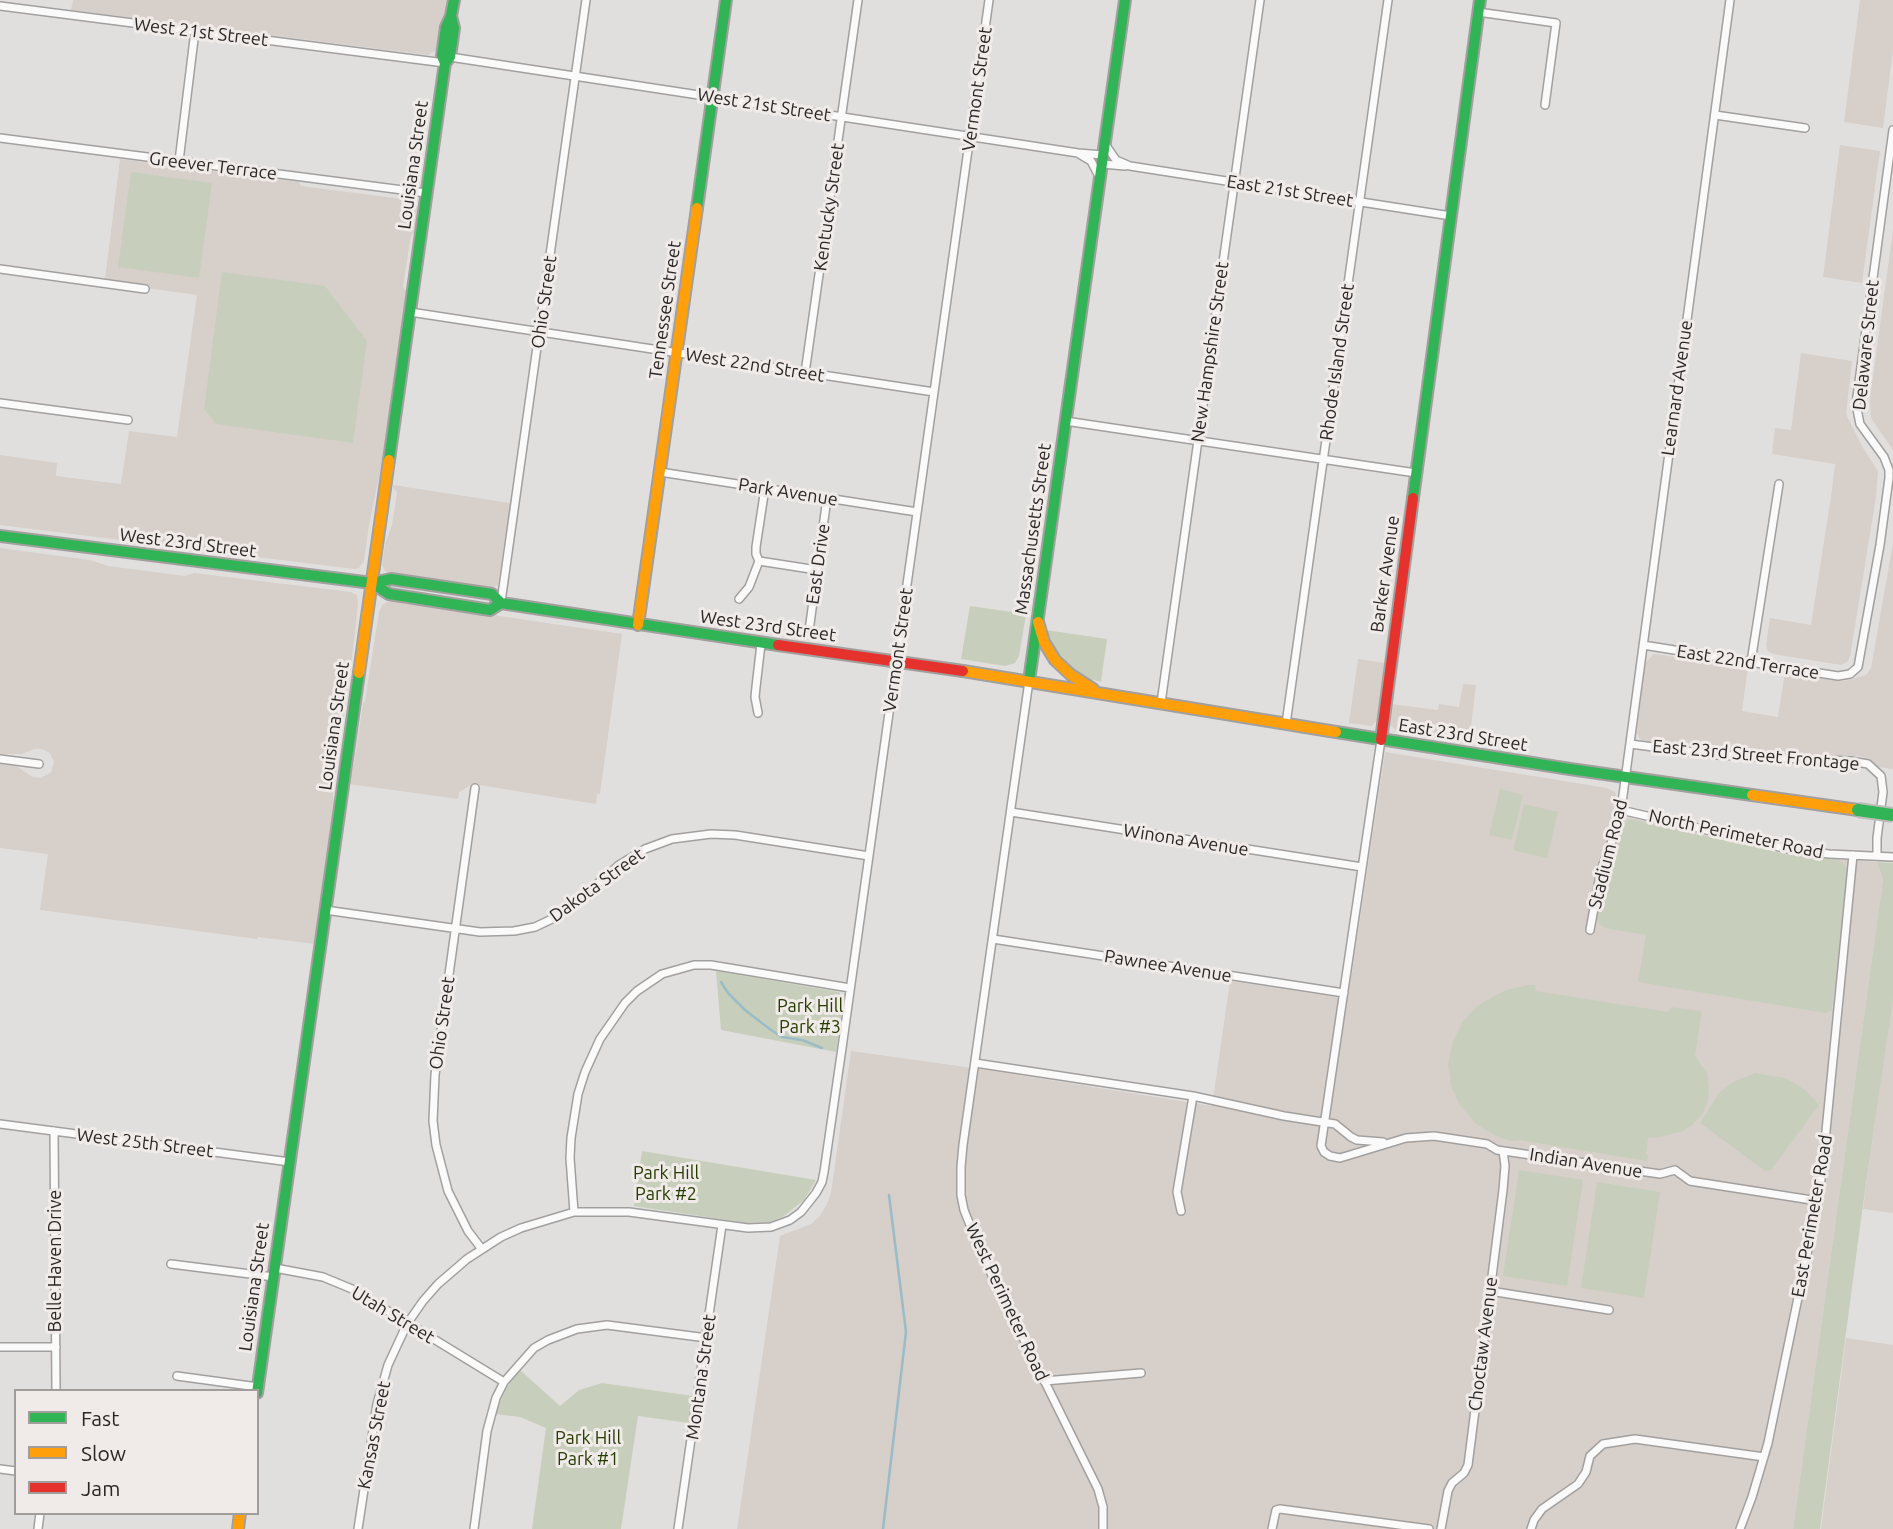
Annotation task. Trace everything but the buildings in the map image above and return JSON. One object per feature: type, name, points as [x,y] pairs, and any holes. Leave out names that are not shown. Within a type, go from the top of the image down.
[{"type":"main road","name":"Louisiana Street","points":[[258,1389],[447,60],[442,56],[446,27],[452,16],[454,0]]},
{"type":"main road","name":"Tennessee Street","points":[[639,625],[726,0]]},
{"type":"main road","name":"Massachusetts Street","points":[[1029,681],[1125,0]]},
{"type":"main road","name":"Barker Avenue","points":[[1381,740],[1479,6]]},
{"type":"main road","name":"West 23rd Street","points":[[0,536],[372,583],[389,594],[490,610],[501,603],[761,644],[1029,681]]},
{"type":"main road","points":[[1038,622],[1044,642],[1055,660],[1079,681],[1103,694]]},
{"type":"main road","name":"East 23rd Street","points":[[1029,681],[1381,740],[1893,815]]},
{"type":"street","name":"Ohio Street","points":[[501,603],[586,0]]},
{"type":"street","name":"Kentucky Street","points":[[805,373],[858,0]]},
{"type":"street","name":"Vermont Street","points":[[723,1225],[758,1229],[780,1224],[801,1212],[816,1193],[824,1172],[989,0]]},
{"type":"street","name":"New Hampshire Street","points":[[1161,703],[1260,0]]},
{"type":"street","name":"Rhode Island Street","points":[[1286,724],[1388,0]]},
{"type":"street","name":"Learnard Avenue","points":[[1626,777],[1730,0]]},
{"type":"street","name":"West 21st Street","points":[[0,6],[576,76],[1078,153],[1103,154]]},
{"type":"street","points":[[1479,6],[1556,23],[1545,105]]},
{"type":"street","points":[[178,161],[195,31]]},
{"type":"street","points":[[1715,115],[1805,128]]},
{"type":"street","name":"Delaware Street","points":[[1853,673],[1860,661],[1889,478],[1884,457],[1860,424],[1856,404],[1893,130]]},
{"type":"street","name":"Greever Terrace","points":[[0,138],[426,193]]},
{"type":"street","points":[[1078,153],[1091,161],[1100,179]]},
{"type":"street","points":[[1103,154],[1130,166]]},
{"type":"street","name":"East 21st Street","points":[[1103,154],[1120,167],[1130,166],[1451,216]]},
{"type":"street","points":[[0,269],[145,289]]},
{"type":"street","name":"West 22nd Street","points":[[410,312],[934,392]]},
{"type":"street","points":[[0,403],[128,420]]},
{"type":"street","points":[[1066,421],[1416,473]]},
{"type":"street","name":"Park Avenue","points":[[660,472],[917,512]]},
{"type":"street","points":[[1751,662],[1779,484]]},
{"type":"street","points":[[760,561],[756,547],[765,488]]},
{"type":"street","name":"East Drive","points":[[809,631],[827,498]]},
{"type":"street","points":[[760,561],[817,570]]},
{"type":"street","points":[[739,599],[749,587],[760,561]]},
{"type":"street","points":[[758,713],[756,687],[761,644]]},
{"type":"street","name":"East 22nd Terrace","points":[[1643,645],[1838,676],[1853,673]]},
{"type":"street","name":"Massachusetts Street","points":[[975,1063],[1029,681]]},
{"type":"street","name":"Barker Avenue","points":[[1324,1152],[1321,1146],[1381,740]]},
{"type":"street","name":"East 23rd Street Frontage","points":[[1630,744],[1717,755],[1860,761],[1868,764],[1881,776],[1883,792],[1877,856]]},
{"type":"street","points":[[0,759],[39,764]]},
{"type":"street","name":"Stadium Road","points":[[1590,930],[1601,870],[1618,825],[1626,777]]},
{"type":"street","name":"Ohio Street","points":[[475,788],[435,1075],[433,1121],[448,1191],[468,1231],[481,1248]]},
{"type":"street","name":"North Perimeter Road","points":[[1621,810],[1788,849],[1893,857]]},
{"type":"street","name":"Winona Avenue","points":[[1011,812],[1362,867]]},
{"type":"street","name":"Dakota Street","points":[[325,910],[496,933],[526,929],[543,923],[566,911],[631,857],[658,843],[691,835],[736,835],[869,856]]},
{"type":"street","name":"East Perimeter Road","points":[[1740,1529],[1765,1457],[1818,1201],[1853,855]]},
{"type":"street","name":"Pawnee Avenue","points":[[992,939],[1343,993]]},
{"type":"street","points":[[574,1212],[570,1158],[578,1094],[600,1039],[625,1003],[637,991],[662,974],[694,965],[711,965],[850,988]]},
{"type":"street","name":"Indian Avenue","points":[[975,1063],[1193,1096],[1335,1124],[1357,1140],[1394,1142]]},
{"type":"street","name":"West Perimeter Road","points":[[975,1063],[961,1167],[964,1210],[982,1255],[1098,1489],[1103,1507],[1103,1529]]},
{"type":"street","points":[[1181,1211],[1177,1192],[1193,1096]]},
{"type":"street","name":"West 25th Street","points":[[0,1124],[290,1162]]},
{"type":"street","name":"Belle Haven Drive","points":[[54,1131],[56,1389]]},
{"type":"street","name":"Indian Avenue","points":[[1324,1152],[1340,1158],[1415,1136],[1434,1136],[1487,1144],[1497,1150],[1660,1174],[1675,1170],[1690,1181],[1818,1201]]},
{"type":"street","name":"Choctaw Avenue","points":[[1441,1529],[1448,1491],[1468,1465],[1503,1190],[1503,1151]]},
{"type":"street","name":"Kansas Street","points":[[358,1529],[377,1404],[388,1365],[407,1324],[423,1301],[456,1268],[481,1248],[521,1228],[574,1212],[629,1212],[723,1225]]},
{"type":"street","name":"Montana Street","points":[[678,1529],[723,1225]]},
{"type":"street","name":"Utah Street","points":[[171,1264],[309,1273],[339,1283],[504,1382]]},
{"type":"street","points":[[1490,1291],[1609,1310]]},
{"type":"street","points":[[474,1529],[487,1431],[496,1398],[504,1382],[534,1348],[577,1328],[595,1326],[617,1325],[706,1338]]},
{"type":"street","points":[[0,1347],[56,1347]]},
{"type":"street","points":[[1044,1381],[1141,1373]]},
{"type":"street","points":[[177,1376],[252,1389]]},
{"type":"street","points":[[1531,1529],[1542,1509],[1581,1480],[1590,1456],[1603,1444],[1635,1439],[1765,1457]]},
{"type":"street","points":[[1272,1529],[1276,1510],[1280,1509],[1429,1529]]},
{"type":"shaded area","points":[[73,0],[448,0],[442,41],[438,49],[428,55],[71,10]]},
{"type":"shaded area","points":[[1860,0],[1893,0],[1893,50],[1883,128],[1844,122]]},
{"type":"shaded area","points":[[1840,145],[1880,151],[1862,283],[1823,277]]},
{"type":"shaded area","points":[[120,159],[299,182],[301,186],[411,200],[417,205],[415,232],[411,235],[403,287],[407,292],[385,448],[364,561],[359,568],[0,525],[0,455],[57,463],[56,476],[121,484],[129,431],[177,437],[197,295],[105,279]]},
{"type":"shaded area","points":[[1893,230],[1893,450],[1871,418],[1870,399]]},
{"type":"shaded area","points":[[1801,353],[1852,361],[1846,414],[1878,471],[1850,657],[1841,665],[1773,654],[1766,646],[1770,618],[1811,625],[1832,490],[1835,464],[1772,454],[1775,428],[1791,430]]},
{"type":"shaded area","points":[[393,485],[510,503],[498,585],[490,589],[390,574],[385,571],[382,565],[385,544],[392,525],[397,492]]},
{"type":"shaded area","points":[[1893,543],[1893,769],[1878,767],[1869,759],[1859,756],[1707,749],[1639,738],[1637,733],[1645,663],[1654,654],[1748,667],[1742,711],[1778,717],[1785,672],[1838,681],[1866,675],[1871,668]]},
{"type":"shaded area","points":[[0,548],[90,560],[108,566],[185,576],[194,573],[351,592],[357,595],[356,626],[315,944],[257,939],[40,910],[48,854],[0,848],[0,764],[16,766],[33,777],[41,778],[51,772],[54,762],[50,753],[42,749],[22,754],[0,754]]},
{"type":"shaded area","points":[[391,600],[622,634],[600,794],[597,794],[596,804],[473,784],[459,792],[458,799],[349,784],[379,612],[382,605]]},
{"type":"shaded area","points":[[1358,659],[1385,663],[1377,720],[1372,726],[1349,723]]},
{"type":"shaded area","points":[[1463,684],[1476,685],[1469,742],[1397,731],[1390,725],[1391,704],[1438,710],[1439,704],[1459,707]]},
{"type":"shaded area","points":[[1385,752],[1607,788],[1615,792],[1614,815],[1789,855],[1877,862],[1883,879],[1793,1529],[737,1529],[780,1236],[811,1224],[827,1204],[831,1193],[851,1051],[1212,1106],[1230,981],[1348,999]]},
{"type":"shaded area","points":[[1893,992],[1893,1213],[1863,1209]]},
{"type":"shaded area","points":[[1846,1338],[1893,1345],[1893,1529],[1821,1529]]},
{"type":"green space","points":[[131,172],[212,183],[199,278],[118,267]]},
{"type":"green space","points":[[222,272],[325,286],[367,341],[353,443],[216,424],[204,409]]},
{"type":"green space","points":[[970,606],[1026,614],[1019,656],[1015,663],[1005,666],[961,659]]},
{"type":"green space","points":[[1046,630],[1107,639],[1101,682],[1082,677],[1053,651]]},
{"type":"green space","points":[[1500,789],[1523,795],[1512,840],[1489,835]]},
{"type":"green space","points":[[1524,804],[1558,812],[1547,858],[1513,850]]},
{"type":"green space","points":[[1630,819],[1789,855],[1843,863],[1847,870],[1846,888],[1832,1010],[1826,1013],[1638,982],[1646,935],[1605,928],[1597,919],[1610,859],[1625,823]]},
{"type":"green space","points":[[1877,862],[1893,863],[1893,998],[1820,1529],[1793,1529],[1883,879]]},
{"type":"green space","name":"Park Hill Park #3","points":[[716,971],[839,992],[843,1002],[836,1052],[721,1030]]},
{"type":"green space","points":[[1536,985],[1535,991],[1669,1012],[1671,1007],[1702,1011],[1695,1056],[1707,1073],[1709,1088],[1708,1102],[1702,1114],[1683,1131],[1648,1138],[1647,1161],[1512,1141],[1496,1136],[1476,1124],[1460,1105],[1451,1086],[1448,1064],[1452,1044],[1463,1021],[1478,1005],[1506,990]]},
{"type":"green space","points":[[1756,1073],[1784,1078],[1795,1083],[1819,1105],[1771,1170],[1765,1171],[1700,1123],[1720,1092],[1733,1082]]},
{"type":"green space","name":"Park Hill Park #2","points":[[642,1151],[816,1180],[804,1200],[784,1216],[771,1222],[747,1223],[634,1206]]},
{"type":"green space","points":[[1519,1170],[1583,1180],[1567,1286],[1503,1276]]},
{"type":"green space","points":[[1597,1182],[1660,1192],[1644,1298],[1581,1288]]},
{"type":"green space","name":"Park Hill Park #1","points":[[519,1369],[560,1406],[579,1390],[602,1383],[693,1396],[689,1423],[638,1416],[621,1529],[532,1529],[546,1428],[520,1417],[495,1414]]},
{"type":"waterway","points":[[721,982],[745,1010],[771,1030],[782,1037],[802,1040],[822,1048]]},
{"type":"waterway","points":[[883,1529],[906,1332],[889,1195]]},
{"type":"traffic: fast","points":[[445,63],[450,57],[454,0]]},
{"type":"traffic: fast","points":[[697,208],[726,0]]},
{"type":"traffic: fast","points":[[1029,681],[1125,0]]},
{"type":"traffic: fast","points":[[1413,498],[1480,0]]},
{"type":"traffic: fast","points":[[389,460],[445,63],[442,56],[446,27],[451,16]]},
{"type":"traffic: fast","points":[[0,536],[372,583],[391,579],[492,594],[501,603],[778,645]]},
{"type":"traffic: fast","points":[[372,583],[389,594],[490,610],[501,603]]},
{"type":"traffic: fast","points":[[258,1389],[359,673]]},
{"type":"traffic: fast","points":[[1336,732],[1752,795]]},
{"type":"traffic: fast","points":[[1858,810],[1893,815]]},
{"type":"traffic: slow","points":[[638,625],[697,208]]},
{"type":"traffic: slow","points":[[359,673],[389,460]]},
{"type":"traffic: slow","points":[[1038,622],[1044,642],[1055,660],[1071,675],[1093,689]]},
{"type":"traffic: slow","points":[[963,671],[1336,732]]},
{"type":"traffic: slow","points":[[1752,795],[1858,810]]},
{"type":"traffic: slow","points":[[238,1529],[240,1515]]},
{"type":"traffic: jam","points":[[1381,740],[1413,498]]},
{"type":"traffic: jam","points":[[778,645],[963,671]]}]
